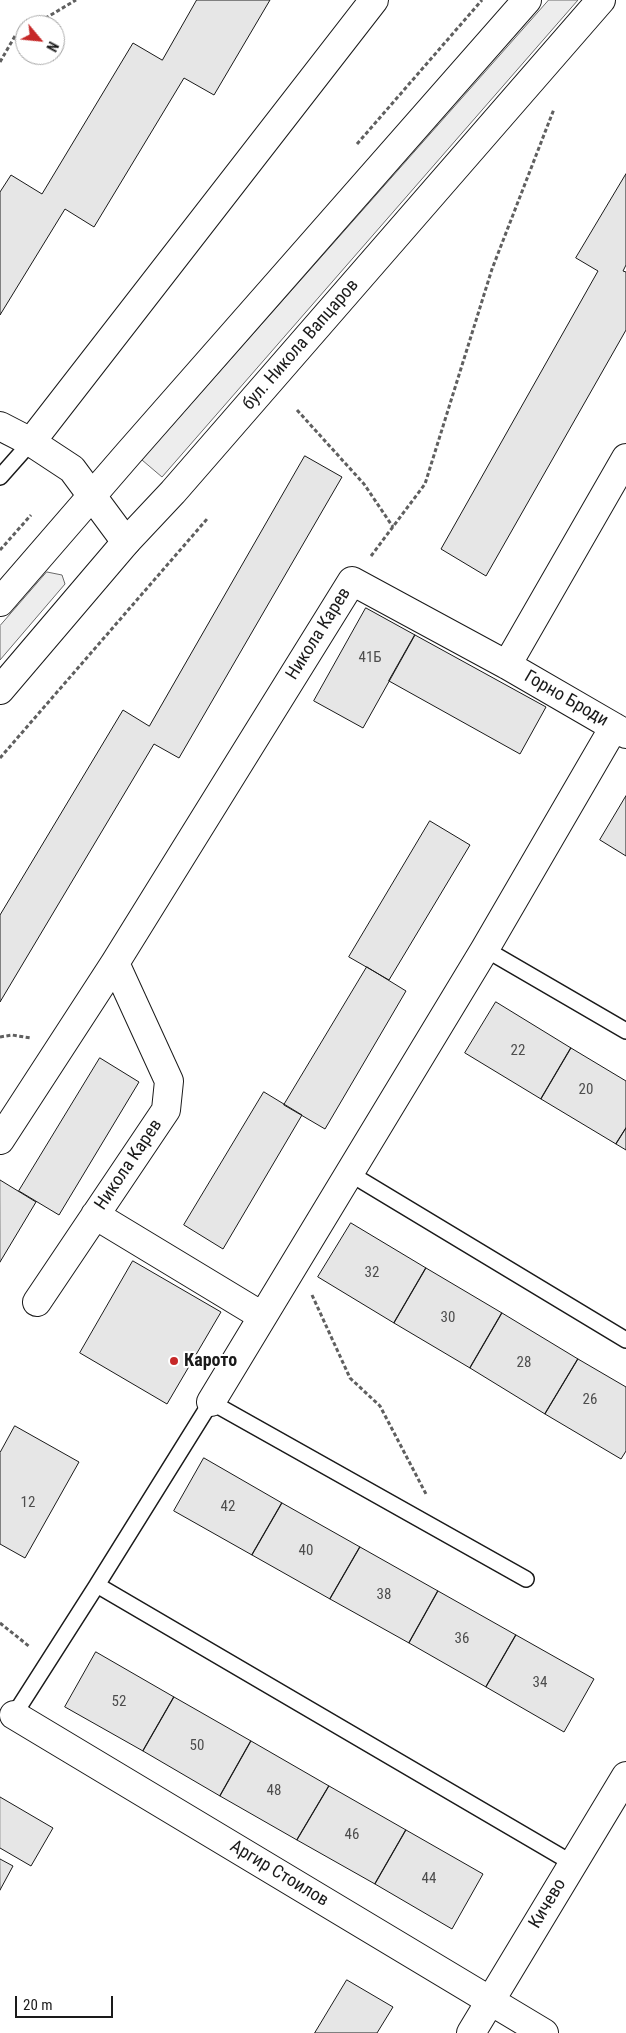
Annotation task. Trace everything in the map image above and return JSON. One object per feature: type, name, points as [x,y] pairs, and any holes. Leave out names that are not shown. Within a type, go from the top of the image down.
[{"type":"street","points":[[31,442],[374,0]]},
{"type":"street","points":[[0,602],[527,0]]},
{"type":"street","name":"бул. Никола Вапцаров","points":[[0,690],[126,542],[186,477],[601,0]]},
{"type":"street","points":[[0,426],[31,442],[72,469],[126,542]]},
{"type":"street","points":[[507,665],[626,458]]},
{"type":"street","name":"Никола Карев","points":[[0,1140],[115,964],[352,581],[507,665]]},
{"type":"street","name":"Горно Броди","points":[[507,665],[620,731]]},
{"type":"street","points":[[211,1402],[485,949],[620,731]]},
{"type":"street","name":"Никола Карев","points":[[37,1302],[166,1110],[169,1081],[115,964]]},
{"type":"street","points":[[95,1215],[262,1316]]},
{"type":"street","name":"Аргир Стоилов","points":[[14,1715],[544,2033]]},
{"type":"street","name":"Кичево","points":[[471,2033],[626,1776]]},
{"type":"lane","points":[[0,477],[31,442]]},
{"type":"lane","points":[[485,949],[626,1031]]},
{"type":"lane","points":[[349,1173],[626,1340]]},
{"type":"lane","points":[[14,1715],[211,1402],[526,1579]]},
{"type":"lane","points":[[97,1585],[572,1863]]},
{"type":"path","points":[[51,15],[76,0]]},
{"type":"path","points":[[0,62],[15,36]]},
{"type":"path","points":[[352,581],[425,484],[492,268],[554,109]]},
{"type":"path","points":[[297,410],[364,484],[393,527]]},
{"type":"path","points":[[0,758],[208,520]]},
{"type":"path","points":[[296,1260],[350,1378],[380,1406],[449,1536]]},
{"type":"path","points":[[0,1624],[47,1662]]},
{"type":"shaded area","points":[[549,0],[578,0],[162,477],[142,460]]},
{"type":"shaded area","points":[[47,572],[62,575],[65,584],[0,660],[0,626]]},
{"type":"building","points":[[197,0],[270,0],[214,95],[184,78],[94,227],[65,209],[0,315],[0,192],[11,175],[42,194],[133,43],[162,60]]},
{"type":"building","points":[[626,174],[626,265],[623,271],[626,272],[626,330],[486,576],[441,549],[598,271],[576,258]]},
{"type":"building","points":[[305,456],[342,477],[179,758],[154,744],[0,1002],[0,915],[123,710],[149,726]]},
{"type":"building","points":[[366,608],[415,635],[363,728],[314,701]]},
{"type":"building","points":[[415,635],[546,707],[520,754],[389,681]]},
{"type":"building","points":[[626,796],[626,856],[600,840]]},
{"type":"building","points":[[430,821],[470,845],[389,980],[349,957]]},
{"type":"building","points":[[367,967],[406,991],[325,1129],[284,1105]]},
{"type":"building","points":[[496,1002],[571,1048],[541,1099],[465,1053]]},
{"type":"building","points":[[571,1048],[626,1081],[626,1128],[616,1144],[541,1099]]},
{"type":"building","points":[[100,1058],[139,1082],[59,1215],[19,1191]]},
{"type":"building","points":[[264,1092],[302,1115],[223,1249],[184,1225]]},
{"type":"building","points":[[626,1128],[626,1150],[616,1144]]},
{"type":"building","points":[[0,1180],[36,1202],[0,1262]]},
{"type":"building","points":[[351,1223],[426,1268],[394,1323],[318,1277]]},
{"type":"building","points":[[133,1261],[221,1312],[167,1404],[80,1353]]},
{"type":"building","points":[[426,1268],[502,1313],[470,1368],[394,1323]]},
{"type":"building","points":[[502,1313],[578,1359],[545,1414],[470,1368]]},
{"type":"building","points":[[578,1359],[626,1387],[626,1451],[621,1459],[545,1414]]},
{"type":"building","points":[[15,1426],[79,1462],[25,1558],[0,1544],[0,1453]]},
{"type":"building","points":[[204,1458],[282,1503],[252,1555],[174,1511]]},
{"type":"building","points":[[282,1503],[360,1547],[330,1599],[252,1555]]},
{"type":"building","points":[[360,1547],[438,1591],[409,1643],[330,1599]]},
{"type":"building","points":[[438,1591],[516,1635],[486,1687],[409,1643]]},
{"type":"building","points":[[516,1635],[594,1679],[564,1732],[486,1687]]},
{"type":"building","points":[[96,1652],[174,1697],[143,1751],[65,1707]]},
{"type":"building","points":[[174,1697],[251,1741],[220,1796],[143,1751]]},
{"type":"building","points":[[251,1741],[329,1786],[297,1840],[220,1796]]},
{"type":"building","points":[[329,1786],[406,1830],[375,1884],[297,1840]]},
{"type":"building","points":[[0,1797],[53,1828],[31,1866],[0,1848]]},
{"type":"building","points":[[406,1830],[483,1874],[452,1929],[375,1884]]},
{"type":"building","points":[[0,1859],[13,1866],[0,1890]]},
{"type":"building","points":[[347,1980],[393,2007],[377,2033],[315,2033]]},
{"type":"place","name":"Карото","points":[[174,1361]]}]
